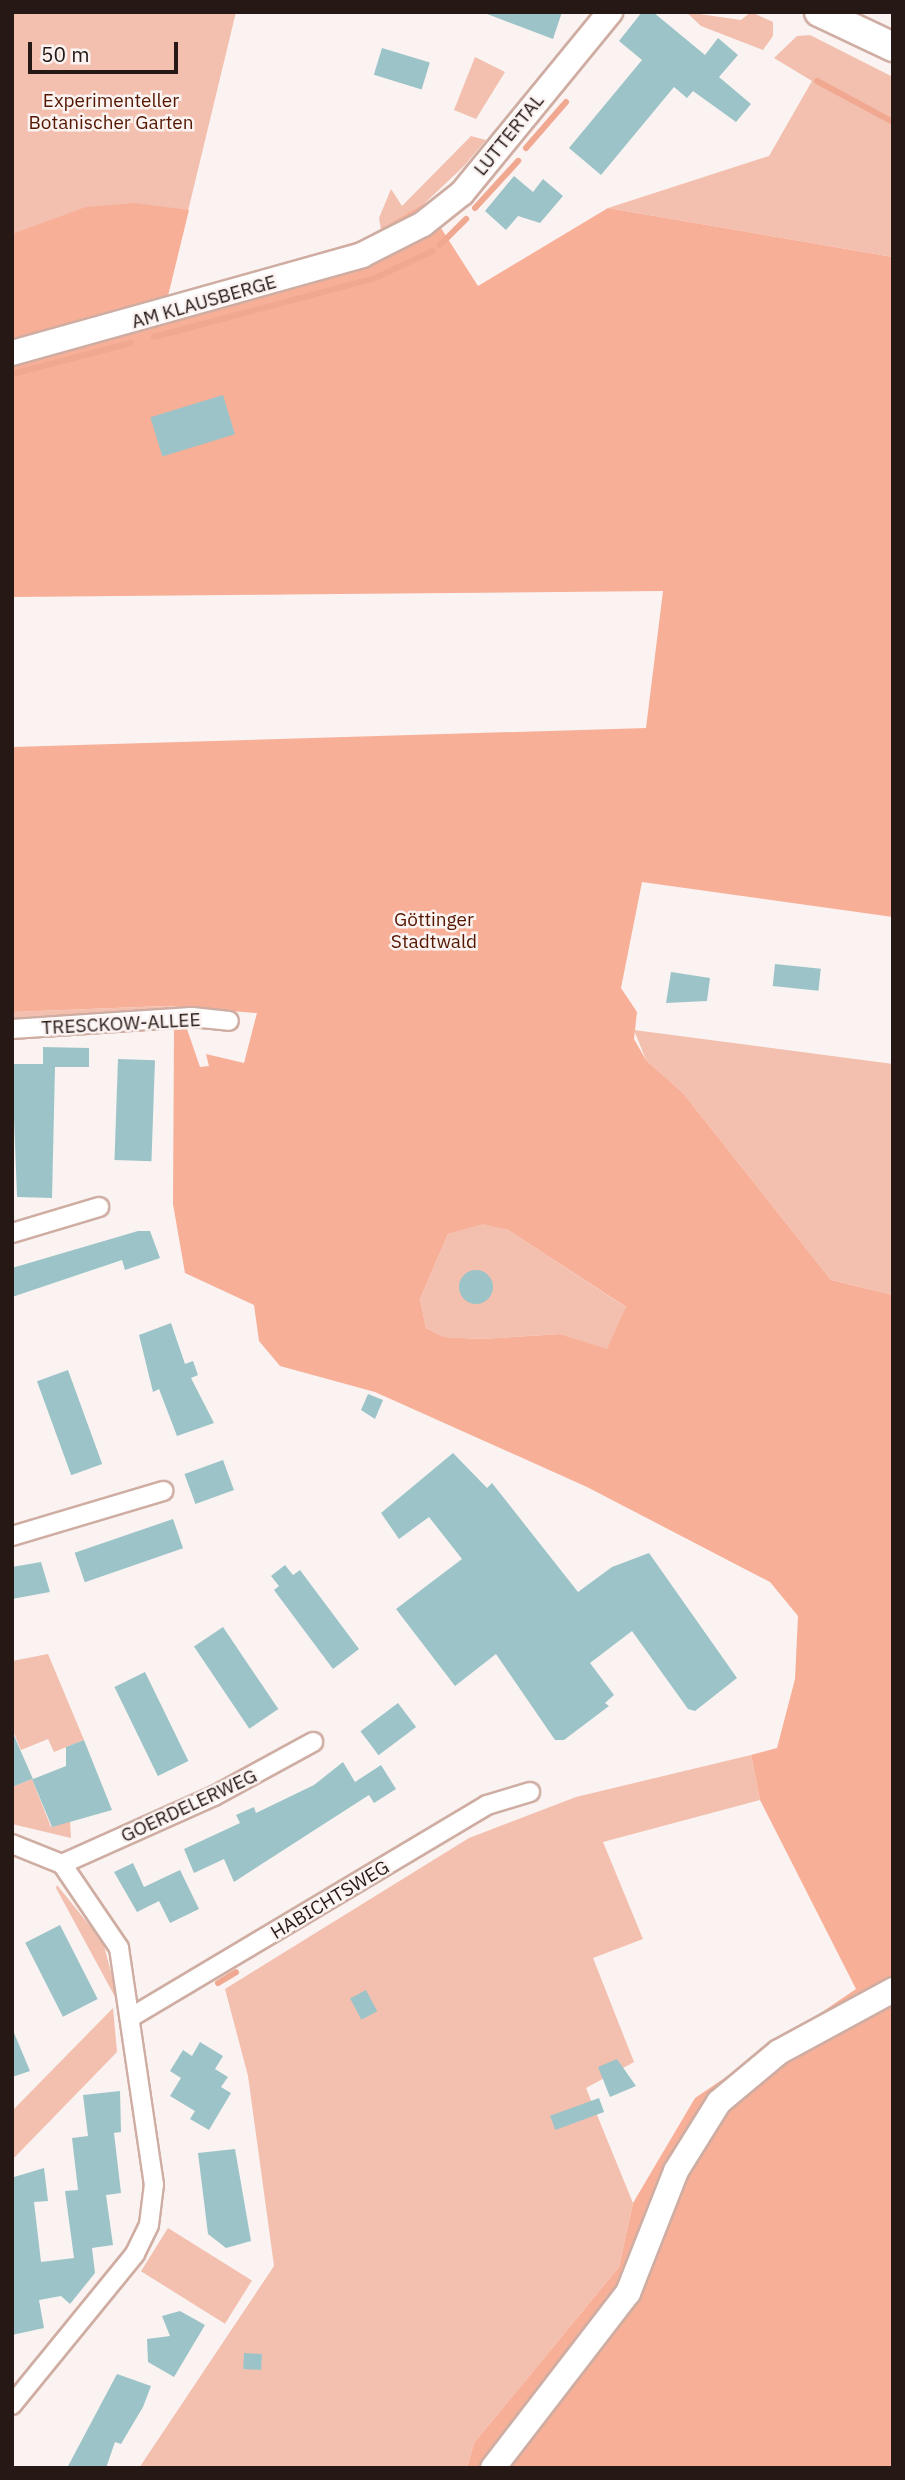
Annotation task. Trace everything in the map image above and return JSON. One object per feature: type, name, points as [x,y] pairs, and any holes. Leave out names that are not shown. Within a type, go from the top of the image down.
[{"type":"main road","points":[[819,12],[893,47]]},
{"type":"street","name":"LUTTERTAL","points":[[393,240],[462,194],[610,12]]},
{"type":"street","name":"AM KLAUSBERGE","points":[[12,354],[176,312],[362,255],[393,240]]},
{"type":"street","name":"TRESCKOW-ALLEE","points":[[12,1029],[191,1017],[229,1021]]},
{"type":"street","points":[[12,1233],[99,1207]]},
{"type":"street","points":[[12,1536],[163,1491]]},
{"type":"street","name":"GOERDELERWEG","points":[[62,1864],[214,1796],[313,1742]]},
{"type":"street","name":"HABICHTSWEG","points":[[133,2016],[487,1805],[530,1792]]},
{"type":"street","points":[[12,1844],[62,1864],[119,1948],[133,2016],[154,2184],[149,2225],[116,2280],[12,2405]]},
{"type":"street","points":[[493,2468],[628,2293],[676,2171],[719,2102],[779,2052],[893,1990]]},
{"type":"green space","name":"Experimenteller Botanischer Garten","points":[[12,12],[236,12],[174,269],[12,267]]},
{"type":"green space","points":[[686,12],[741,20],[751,12],[773,22],[773,36],[763,50],[701,26]]},
{"type":"green space","points":[[810,35],[893,77],[893,257],[608,208],[769,156],[812,81],[774,58],[797,36]]},
{"type":"green space","points":[[475,57],[505,72],[476,119],[454,110]]},
{"type":"green space","points":[[471,136],[486,140],[464,166],[425,203],[381,230],[379,218],[391,189],[402,206]]},
{"type":"green space","name":"Göttinger Stadtwald","points":[[135,203],[189,210],[168,296],[362,240],[425,203],[478,286],[608,208],[893,257],[893,917],[642,882],[621,988],[637,1012],[634,1039],[646,1060],[683,1093],[831,1280],[893,1295],[893,2468],[467,2468],[474,2443],[619,2267],[633,2203],[695,2098],[856,1989],[760,1800],[751,1755],[777,1748],[795,1679],[798,1616],[770,1582],[587,1487],[375,1392],[280,1366],[259,1341],[254,1305],[185,1273],[173,1204],[174,1029],[187,1029],[200,1067],[209,1066],[206,1054],[244,1063],[257,1013],[165,1006],[12,1012],[12,747],[646,728],[663,591],[12,597],[12,234],[86,207]],"holes":[[[483,1224],[508,1230],[626,1307],[607,1349],[560,1334],[481,1339],[444,1337],[426,1328],[420,1299],[448,1234]]]},
{"type":"green space","points":[[166,1006],[200,1011],[12,1022],[12,1012]]},
{"type":"green space","points":[[634,1030],[893,1064],[893,1295],[831,1280],[683,1093],[646,1060]]},
{"type":"green space","points":[[483,1223],[508,1230],[627,1308],[607,1350],[560,1334],[481,1339],[444,1337],[426,1328],[420,1299],[448,1234]]},
{"type":"green space","points":[[48,1654],[84,1740],[54,1752],[48,1739],[21,1750],[12,1729],[12,1661]]},
{"type":"green space","points":[[751,1755],[760,1800],[603,1842],[643,1939],[593,1958],[634,2062],[586,2088],[633,2203],[619,2267],[474,2443],[467,2468],[139,2468],[274,2266],[248,2076],[225,1989],[469,1838],[576,1797]]},
{"type":"green space","points":[[32,1779],[51,1827],[70,1820],[71,1838],[12,1824],[12,1787]]},
{"type":"green space","points":[[57,1885],[103,1942],[120,2006],[56,1888]]},
{"type":"green space","points":[[113,2008],[117,2052],[12,2160],[12,2111]]},
{"type":"green space","points":[[168,2228],[252,2280],[225,2324],[141,2271]]},
{"type":"building","points":[[482,12],[562,12],[553,39]]},
{"type":"building","points":[[642,12],[653,12],[705,55],[718,38],[738,55],[719,77],[751,104],[736,122],[693,91],[687,98],[674,87],[601,175],[569,148],[642,60],[619,41]]},
{"type":"building","points":[[382,48],[430,63],[422,89],[374,75]]},
{"type":"building","points":[[514,176],[533,192],[543,179],[563,196],[540,223],[518,216],[506,230],[485,211]]},
{"type":"building","points":[[223,395],[235,434],[162,456],[150,417]]},
{"type":"building","points":[[775,964],[821,969],[818,991],[773,986]]},
{"type":"building","points":[[671,972],[710,978],[707,1001],[666,1003]]},
{"type":"building","points":[[43,1047],[89,1048],[89,1067],[55,1067],[52,1198],[17,1197],[12,1064],[43,1064]]},
{"type":"building","points":[[118,1059],[155,1060],[151,1161],[114,1160]]},
{"type":"building","points":[[138,1231],[150,1231],[160,1258],[125,1270],[122,1260],[12,1297],[12,1268]]},
{"type":"building","points":[[476,1270],[488,1275],[493,1287],[488,1299],[476,1304],[464,1299],[459,1287],[464,1275]]},
{"type":"building","points":[[171,1323],[185,1364],[193,1361],[198,1375],[191,1378],[214,1423],[177,1436],[159,1389],[153,1392],[139,1335]]},
{"type":"building","points":[[68,1370],[102,1464],[71,1475],[37,1381]]},
{"type":"building","points":[[368,1394],[383,1400],[375,1419],[361,1410]]},
{"type":"building","points":[[453,1453],[487,1488],[492,1483],[578,1592],[612,1567],[649,1553],[737,1678],[695,1711],[688,1709],[632,1631],[590,1663],[614,1695],[605,1703],[609,1706],[564,1740],[555,1740],[496,1654],[455,1686],[396,1609],[462,1559],[429,1517],[399,1539],[381,1513]]},
{"type":"building","points":[[223,1460],[234,1490],[195,1504],[184,1474]]},
{"type":"building","points":[[173,1519],[183,1548],[85,1582],[75,1553]]},
{"type":"building","points":[[41,1562],[50,1592],[12,1599],[12,1567]]},
{"type":"building","points":[[285,1565],[293,1575],[300,1570],[359,1649],[333,1669],[274,1590],[279,1586],[271,1576]]},
{"type":"building","points":[[223,1627],[278,1709],[249,1729],[194,1647]]},
{"type":"building","points":[[145,1672],[188,1761],[158,1776],[114,1687]]},
{"type":"building","points":[[398,1703],[416,1727],[379,1755],[360,1731]]},
{"type":"building","points":[[12,1731],[33,1779],[66,1766],[66,1747],[84,1740],[112,1810],[52,1827],[32,1779],[12,1787]]},
{"type":"building","points":[[343,1762],[355,1782],[381,1765],[396,1789],[374,1803],[369,1795],[234,1882],[224,1859],[194,1873],[184,1849],[240,1823],[236,1815],[254,1807],[256,1813],[314,1785]]},
{"type":"building","points":[[133,1863],[144,1887],[180,1870],[199,1909],[170,1923],[159,1901],[137,1912],[114,1872]]},
{"type":"building","points":[[60,1925],[98,1999],[63,2017],[25,1943]]},
{"type":"building","points":[[366,1990],[377,2011],[361,2020],[350,1998]]},
{"type":"building","points":[[12,2028],[30,2071],[12,2077]]},
{"type":"building","points":[[200,2042],[223,2056],[215,2069],[228,2077],[221,2087],[231,2093],[209,2130],[190,2119],[195,2111],[170,2096],[181,2078],[170,2071],[183,2050],[192,2056]]},
{"type":"building","points":[[617,2059],[636,2086],[610,2097],[598,2067]]},
{"type":"building","points":[[120,2091],[121,2132],[114,2133],[121,2193],[106,2195],[113,2245],[92,2248],[95,2273],[70,2304],[61,2296],[39,2300],[44,2328],[12,2335],[14,2177],[44,2168],[48,2201],[34,2202],[41,2262],[74,2258],[65,2191],[78,2190],[72,2138],[88,2136],[83,2095]]},
{"type":"building","points":[[599,2098],[604,2112],[555,2130],[550,2116]]},
{"type":"building","points":[[235,2149],[251,2241],[226,2248],[208,2234],[198,2153]]},
{"type":"building","points":[[180,2311],[205,2325],[174,2377],[148,2362],[147,2339],[170,2336],[162,2316]]},
{"type":"building","points":[[244,2353],[262,2354],[261,2370],[243,2369]]},
{"type":"building","points":[[117,2374],[151,2386],[143,2407],[121,2444],[115,2442],[106,2468],[67,2468]]},
{"type":"waterway","points":[[817,81],[893,122]]},
{"type":"waterway","points":[[526,148],[566,102]]},
{"type":"waterway","points":[[475,208],[518,161]]},
{"type":"waterway","points":[[440,245],[466,219]]},
{"type":"waterway","points":[[154,337],[375,278],[433,251]]},
{"type":"waterway","points":[[12,374],[131,343]]},
{"type":"waterway","points":[[218,1983],[236,1972]]}]
